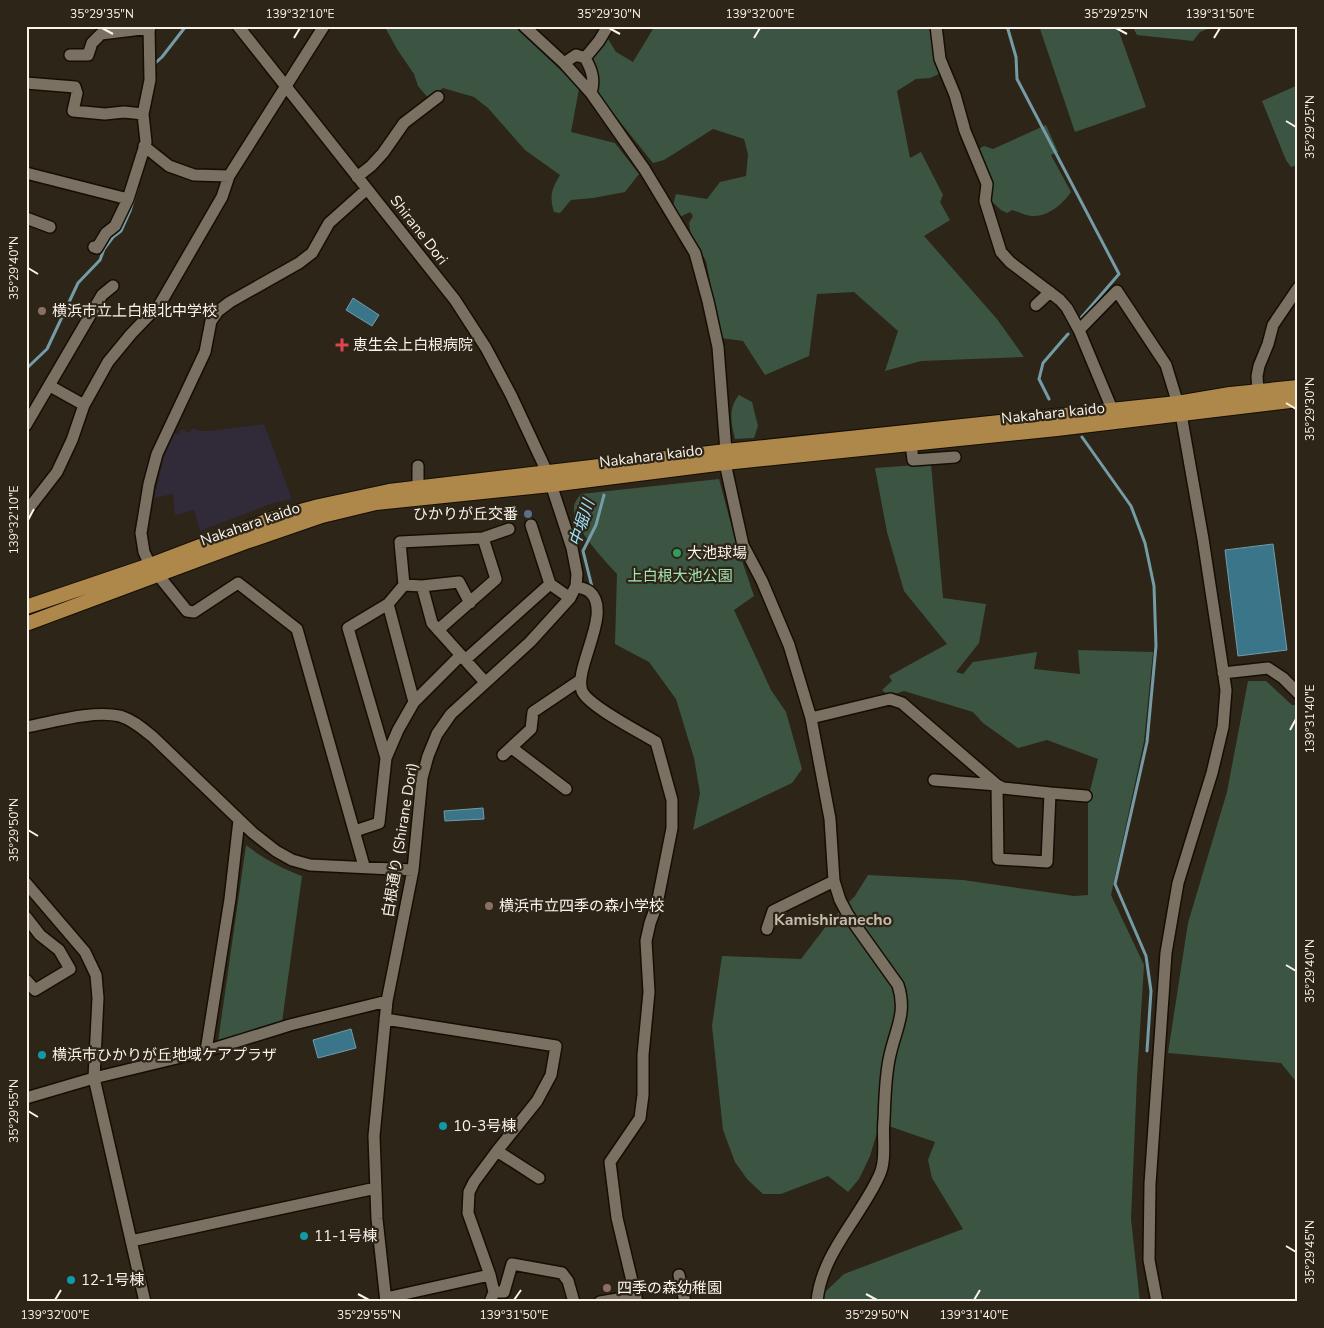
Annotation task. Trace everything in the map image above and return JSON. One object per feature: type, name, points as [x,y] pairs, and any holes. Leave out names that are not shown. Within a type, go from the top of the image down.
[{"type":"main road","name":"Nakahara kaido","points":[[26,607],[154,570],[322,516],[376,502],[549,478],[1112,409],[1179,409],[1258,392],[1298,387]]},
{"type":"main road","name":"Nakahara kaido","points":[[725,456],[911,444],[1179,409],[1298,400]]},
{"type":"main road","name":"Nakahara kaido","points":[[26,624],[119,591],[154,570],[274,518],[389,491],[418,487],[549,478]]},
{"type":"street","name":"Shirane Dori","points":[[238,26],[455,300],[481,340],[511,395],[549,478]]},
{"type":"street","points":[[26,512],[57,472],[72,440],[84,405],[108,362],[160,304],[222,197],[229,176],[324,26]]},
{"type":"street","points":[[524,26],[564,63],[590,94],[645,170],[694,253],[708,300],[718,347],[725,456],[743,545],[762,580],[789,645],[811,718],[830,819],[834,881],[840,900],[848,915],[898,985],[902,997],[902,1010],[889,1056],[882,1138],[883,1158],[880,1175],[838,1244],[818,1286],[817,1302]]},
{"type":"street","points":[[585,58],[608,26]]},
{"type":"street","points":[[936,26],[940,59],[955,95],[965,131],[987,184],[985,201],[1001,252],[1010,262],[1060,300],[1067,308],[1080,330],[1112,409]]},
{"type":"street","points":[[70,55],[88,55],[92,43],[101,34],[149,27],[150,80],[144,114],[146,142],[128,199],[115,226],[106,233],[97,248],[94,247]]},
{"type":"street","points":[[564,63],[576,55],[585,58],[591,68],[594,83],[590,94]]},
{"type":"street","points":[[26,83],[75,87],[77,93],[73,111],[105,114],[124,112],[144,114]]},
{"type":"street","points":[[357,177],[383,153],[404,123],[438,97]]},
{"type":"street","points":[[144,146],[169,166],[194,175],[229,176]]},
{"type":"street","points":[[26,173],[128,199]]},
{"type":"street","points":[[364,866],[297,629],[238,583],[194,612],[187,611],[154,570],[144,552],[141,533],[149,484],[157,454],[205,352],[211,321],[218,311],[230,302],[300,263],[312,253],[329,223],[367,189]]},
{"type":"street","points":[[26,218],[50,228]]},
{"type":"street","points":[[26,425],[102,295],[113,286]]},
{"type":"street","points":[[1258,392],[1256,376],[1258,366],[1268,344],[1273,325],[1298,288]]},
{"type":"street","points":[[1080,330],[1116,291],[1166,365],[1179,409],[1203,539],[1226,690],[1224,727],[1212,773],[1178,882],[1166,953],[1150,1184],[1148,1260],[1157,1302]]},
{"type":"street","points":[[1036,306],[1050,292]]},
{"type":"street","points":[[50,386],[84,405]]},
{"type":"street","points":[[911,444],[913,460],[955,457]]},
{"type":"street","points":[[418,466],[418,487]]},
{"type":"street","name":"白根通り (Shirane Dori)","points":[[386,1300],[377,1218],[374,1136],[387,1001],[413,870],[422,778],[437,734],[451,714],[530,642],[570,598],[576,586],[577,574],[572,548],[549,478]]},
{"type":"street","points":[[531,525],[550,584],[570,598]]},
{"type":"street","points":[[386,758],[348,628],[388,604],[404,585],[400,542],[483,538],[509,529]]},
{"type":"street","points":[[438,630],[496,579],[483,538]]},
{"type":"street","points":[[404,585],[422,586],[459,582],[470,603]]},
{"type":"street","points":[[355,831],[379,823],[386,758],[398,730],[414,702],[550,584]]},
{"type":"street","points":[[422,586],[432,623],[485,682]]},
{"type":"street","points":[[566,789],[507,751],[531,729],[533,712],[579,682],[595,632],[596,608],[595,598],[590,591],[576,586]]},
{"type":"street","points":[[388,604],[414,702]]},
{"type":"street","points":[[1223,673],[1268,668],[1283,678],[1298,694]]},
{"type":"street","points":[[579,682],[585,697],[595,705],[656,742],[672,800],[672,828],[657,904],[646,941],[649,992],[642,1055],[643,1094],[640,1118],[610,1162],[617,1218],[636,1299],[600,1302]]},
{"type":"street","points":[[811,718],[890,699],[902,703],[997,785],[1003,788],[1086,796]]},
{"type":"street","points":[[26,727],[78,717],[120,716],[138,724],[253,833],[276,851],[292,860],[310,865],[364,866],[413,870]]},
{"type":"street","points":[[934,780],[997,785]]},
{"type":"street","points":[[997,785],[998,859],[1047,862],[1050,794]]},
{"type":"street","points":[[206,1051],[230,899],[239,820]]},
{"type":"street","points":[[767,929],[773,911],[834,881]]},
{"type":"street","points":[[26,883],[85,952],[96,975],[98,998],[94,1078],[145,1302]]},
{"type":"street","points":[[26,917],[40,935],[59,950],[70,968],[35,990],[26,980]]},
{"type":"street","points":[[26,1098],[94,1078],[206,1051],[290,1025],[387,1001]]},
{"type":"street","points":[[385,1019],[556,1046],[551,1074],[544,1090],[474,1182],[467,1201],[468,1213],[490,1276],[492,1297],[504,1292],[512,1264],[562,1273],[568,1281],[574,1302]]},
{"type":"street","points":[[497,1151],[539,1178]]},
{"type":"street","points":[[131,1240],[376,1188]]},
{"type":"street","points":[[678,1275],[685,1302]]},
{"type":"street","points":[[386,1300],[490,1276]]},
{"type":"shaded area","points":[[264,424],[292,499],[270,504],[200,531],[194,510],[175,515],[173,494],[154,498],[164,457],[174,433],[178,435],[182,429],[189,433],[192,428],[208,431]]},
{"type":"green space","points":[[389,26],[514,26],[579,89],[571,132],[615,143],[639,174],[625,192],[571,200],[560,213],[554,212],[552,192],[560,175],[525,150],[488,108],[474,97],[443,88],[429,99],[418,86],[414,74],[386,29]]},
{"type":"green space","points":[[650,26],[938,26],[944,57],[939,74],[930,78],[916,79],[897,91],[910,158],[921,152],[943,195],[940,202],[950,220],[924,236],[997,319],[1024,357],[921,361],[885,371],[898,331],[854,292],[817,294],[809,356],[765,375],[743,341],[721,338],[706,261],[691,236],[689,223],[693,216],[690,212],[680,217],[673,206],[676,194],[707,199],[720,182],[746,176],[748,154],[744,139],[713,129],[664,160],[653,163],[596,92],[597,75],[595,68],[589,60],[608,39],[616,52],[633,62],[653,29]]},
{"type":"green space","points":[[1039,26],[1117,26],[1146,107],[1075,132]]},
{"type":"green space","points":[[1132,26],[1215,26],[1200,32],[1193,41],[1137,35]]},
{"type":"green space","points":[[1298,85],[1298,165],[1291,167],[1286,160],[1262,101]]},
{"type":"green space","points":[[1046,125],[1058,152],[1051,155],[1071,192],[1051,211],[1041,215],[1026,215],[1012,210],[1007,213],[990,200],[977,150],[984,146],[993,149]]},
{"type":"green space","points":[[739,395],[752,402],[758,426],[754,438],[735,439],[732,410]]},
{"type":"green space","points":[[931,464],[943,598],[986,604],[979,643],[956,672],[963,674],[973,662],[1037,652],[1034,669],[1080,674],[1078,650],[1153,652],[1144,741],[1111,895],[1144,965],[1131,1219],[1140,1302],[823,1302],[823,1294],[844,1274],[963,1229],[932,1178],[928,1160],[935,1142],[880,1123],[870,1156],[859,1179],[848,1192],[828,1176],[781,1194],[763,1194],[747,1179],[735,1162],[723,1130],[712,1026],[722,956],[801,959],[830,921],[855,896],[868,875],[963,880],[1074,896],[1088,895],[1088,799],[1098,759],[1047,740],[1018,748],[983,723],[973,712],[904,691],[889,696],[882,690],[892,681],[889,676],[947,644],[904,591],[887,532],[875,468]]},
{"type":"green space","name":"上白根大池公園","points":[[719,479],[736,543],[754,596],[734,610],[771,690],[786,712],[802,769],[792,783],[693,830],[700,793],[694,758],[676,699],[649,662],[615,644],[617,574],[583,533],[574,515],[574,508],[575,502],[581,494]]},
{"type":"green space","points":[[1248,681],[1266,681],[1292,705],[1298,705],[1298,1084],[1281,1063],[1168,1053],[1188,923],[1227,792]]},
{"type":"green space","points":[[246,845],[273,863],[302,876],[282,1022],[218,1042]]},
{"type":"water","points":[[353,298],[379,315],[372,326],[346,310]]},
{"type":"water","points":[[1273,544],[1287,650],[1238,656],[1225,550]]},
{"type":"water","points":[[483,808],[484,819],[445,821],[444,811]]},
{"type":"water","points":[[351,1029],[356,1048],[318,1058],[313,1040]]},
{"type":"waterway","points":[[152,66],[162,57],[186,26]]},
{"type":"waterway","points":[[1007,26],[1016,57],[1017,79],[1119,274],[1081,318]]},
{"type":"waterway","points":[[26,369],[47,349],[78,283],[100,260],[104,249],[113,237],[121,231],[137,188]]},
{"type":"waterway","points":[[1049,399],[1039,379],[1043,363],[1068,334]]},
{"type":"waterway","points":[[1082,437],[1131,506],[1145,543],[1154,586],[1156,646],[1147,742],[1115,884],[1146,956],[1151,991],[1147,1051]]},
{"type":"waterway","name":"中堀川","points":[[592,587],[583,551],[596,525],[604,495]]},
{"type":"place","name":"横浜市立上白根北中学校","points":[[42,311]]},
{"type":"place","name":"恵生会上白根病院","points":[[342,345]]},
{"type":"place","name":"ひかりが丘交番","points":[[528,514]]},
{"type":"place","name":"大池球場","points":[[677,553]]},
{"type":"place","name":"横浜市立四季の森小学校","points":[[489,906]]},
{"type":"place","name":"横浜市ひかりが丘地域ケアプラザ","points":[[42,1055]]},
{"type":"place","name":"10-3号棟","points":[[443,1126]]},
{"type":"place","name":"11-1号棟","points":[[304,1236]]},
{"type":"place","name":"12-1号棟","points":[[71,1280]]},
{"type":"place","name":"四季の森幼稚園","points":[[607,1288]]},
{"type":"district","name":"Kamishiranecho","points":[[833,920]]}]
